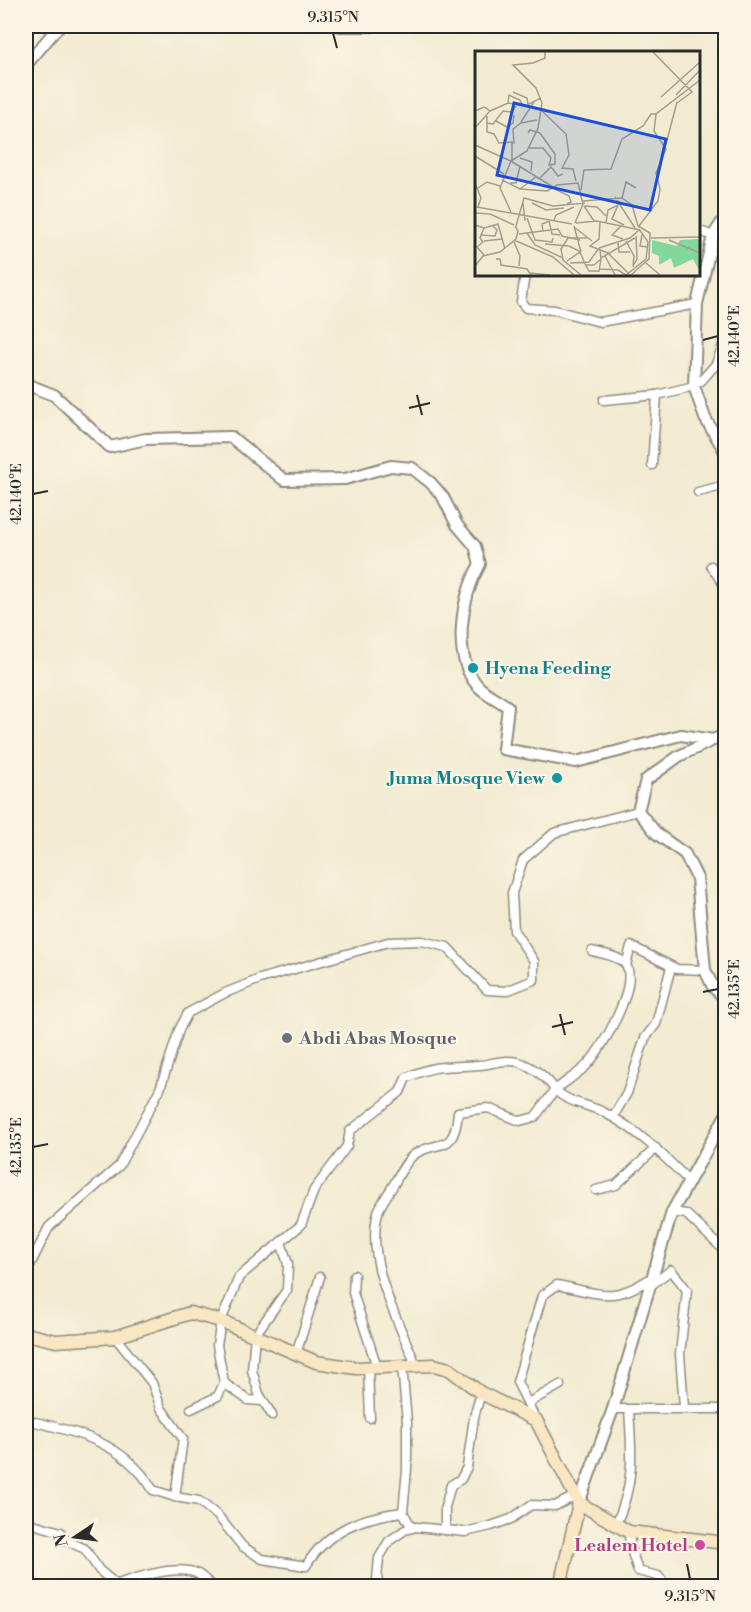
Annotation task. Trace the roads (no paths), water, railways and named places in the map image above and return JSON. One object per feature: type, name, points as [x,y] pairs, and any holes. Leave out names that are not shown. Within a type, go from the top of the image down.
[{"type":"main road","points":[[26,1334],[56,1341],[115,1337],[190,1313],[221,1321],[296,1354],[331,1366],[442,1366],[482,1393],[536,1420],[577,1499],[616,1524],[629,1532],[726,1543]]},
{"type":"main road","points":[[560,1587],[577,1499]]},
{"type":"street","points":[[26,65],[58,26]]},
{"type":"street","points":[[340,26],[371,26]]},
{"type":"street","points":[[726,216],[713,236],[696,304],[698,384],[705,418],[726,453]]},
{"type":"street","points":[[700,230],[713,236]]},
{"type":"street","points":[[525,276],[521,302],[526,308],[555,310],[600,322],[696,304]]},
{"type":"street","points":[[604,400],[657,395],[698,384],[716,364],[726,337]]},
{"type":"street","points":[[26,384],[54,395],[110,447],[146,439],[231,437],[284,480],[345,479],[391,466],[412,468],[422,475],[443,497],[457,525],[475,546],[480,564],[470,582],[463,625],[463,661],[478,686],[508,707],[503,748],[576,762],[681,735],[713,740]]},
{"type":"street","points":[[652,465],[657,395]]},
{"type":"street","points":[[698,492],[726,485]]},
{"type":"street","points":[[711,566],[726,588]]},
{"type":"street","points":[[638,811],[646,780],[679,756],[726,734]]},
{"type":"street","points":[[638,811],[657,834],[685,854],[697,878],[705,970],[713,987],[726,999]]},
{"type":"street","points":[[26,1273],[50,1227],[119,1166],[160,1089],[188,1013],[225,993],[260,979],[388,942],[422,940],[447,947],[487,990],[506,991],[534,980],[534,961],[514,931],[512,893],[523,860],[554,833],[638,811]]},
{"type":"street","points":[[416,1365],[382,1272],[375,1242],[379,1211],[412,1155],[441,1147],[451,1138],[456,1127],[458,1112],[488,1108],[520,1121],[535,1117],[555,1090],[586,1066],[609,1033],[625,996],[629,976],[626,965],[631,946],[671,967],[705,970]]},
{"type":"street","points":[[592,951],[619,959],[626,965]]},
{"type":"street","points":[[613,1118],[627,1093],[645,1038],[656,1024],[671,967]]},
{"type":"street","points":[[190,1409],[218,1396],[224,1383],[218,1345],[221,1321],[239,1277],[301,1225],[314,1190],[347,1146],[350,1131],[400,1092],[406,1078],[442,1065],[477,1066],[512,1060],[535,1070],[549,1080],[555,1090],[565,1099],[613,1118],[656,1148],[688,1180]]},
{"type":"street","points":[[380,1587],[377,1579],[379,1558],[389,1541],[412,1528],[465,1532],[491,1527],[531,1505],[555,1506],[577,1499],[613,1409],[672,1212],[726,1115]]},
{"type":"street","points":[[596,1190],[616,1185],[656,1148]]},
{"type":"street","points":[[672,1212],[686,1214],[726,1252]]},
{"type":"street","points":[[272,1415],[263,1401],[252,1370],[255,1335],[287,1290],[288,1264],[281,1242]]},
{"type":"street","points":[[650,1286],[671,1270],[687,1290],[680,1354],[684,1407]]},
{"type":"street","points":[[536,1420],[517,1382],[542,1296],[557,1285],[616,1295],[634,1290],[655,1274]]},
{"type":"street","points":[[354,1275],[353,1293],[373,1367],[370,1418]]},
{"type":"street","points":[[296,1354],[320,1278]]},
{"type":"street","points":[[115,1337],[152,1383],[161,1408],[183,1439],[175,1497]]},
{"type":"street","points":[[402,1366],[407,1469],[403,1512],[412,1528]]},
{"type":"street","points":[[224,1383],[248,1400],[263,1401]]},
{"type":"street","points":[[528,1403],[560,1385]]},
{"type":"street","points":[[445,1530],[445,1507],[451,1485],[461,1479],[467,1467],[474,1417],[482,1393]]},
{"type":"street","points":[[613,1409],[684,1407],[726,1409]]},
{"type":"street","points":[[616,1524],[625,1503],[633,1465],[629,1410]]},
{"type":"street","points":[[26,1420],[64,1429],[111,1448],[142,1471],[153,1490],[199,1501],[218,1516],[242,1546],[262,1559],[306,1566],[317,1548],[338,1533],[371,1516],[403,1512]]},
{"type":"street","points":[[26,1522],[61,1532],[65,1540],[85,1549],[99,1570],[118,1585],[147,1574],[184,1570],[198,1574],[213,1587]]},
{"type":"street","points":[[629,1532],[638,1571],[658,1576],[667,1587]]},
{"type":"street","points":[[723,1587],[726,1575]]},
{"type":"street","points":[[26,1583],[35,1587]]},
{"type":"place","name":"Hyena Feeding","points":[[473,668]]},
{"type":"place","name":"Juma Mosque View","points":[[557,778]]},
{"type":"place","name":"Abdi Abas Mosque","points":[[287,1038]]},
{"type":"place","name":"Lealem Hotel","points":[[700,1545]]}]
